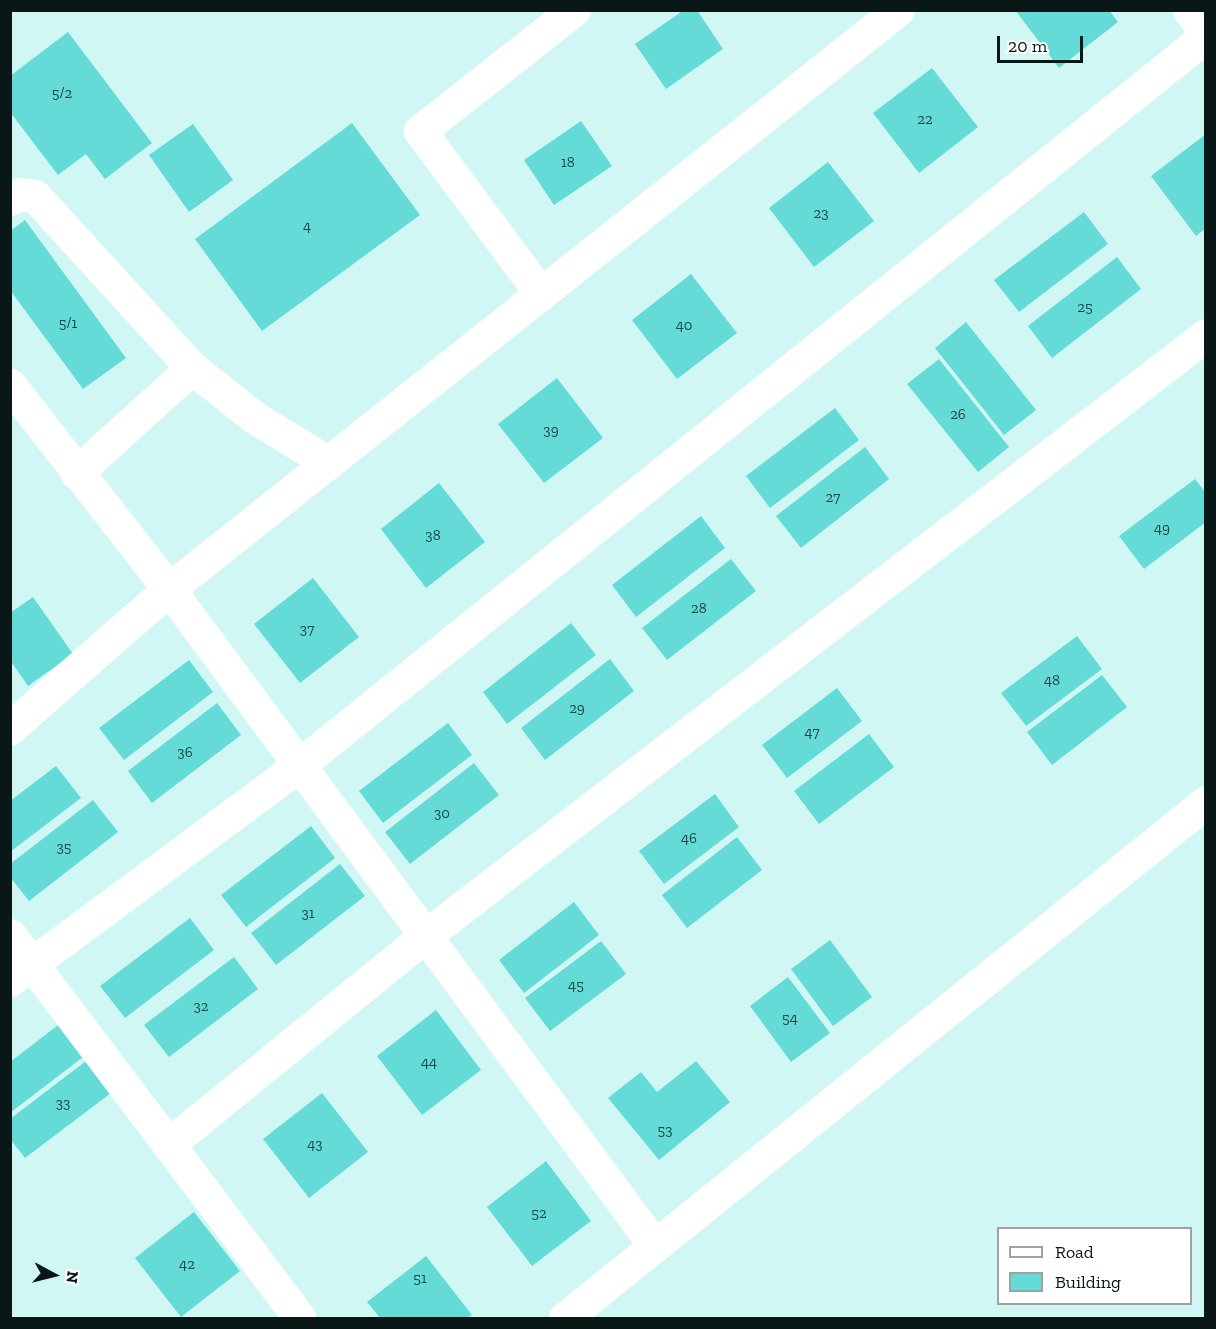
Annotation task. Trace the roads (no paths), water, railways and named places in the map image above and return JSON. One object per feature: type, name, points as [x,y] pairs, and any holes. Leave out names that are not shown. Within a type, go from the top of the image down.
[{"type":"street","points":[[541,294],[420,131],[574,10]]},
{"type":"street","points":[[10,728],[169,589],[898,10]]},
{"type":"street","points":[[22,973],[299,765],[1206,34],[1189,10]]},
{"type":"street","points":[[10,199],[21,194],[35,196],[192,368],[254,417],[329,463]]},
{"type":"street","points":[[169,1144],[425,936],[1206,335]]},
{"type":"street","points":[[76,473],[192,368]]},
{"type":"street","points":[[10,384],[76,473],[169,589],[655,1246]]},
{"type":"street","points":[[565,1318],[1206,802]]},
{"type":"street","points":[[10,936],[22,973],[169,1144],[300,1318]]}]
